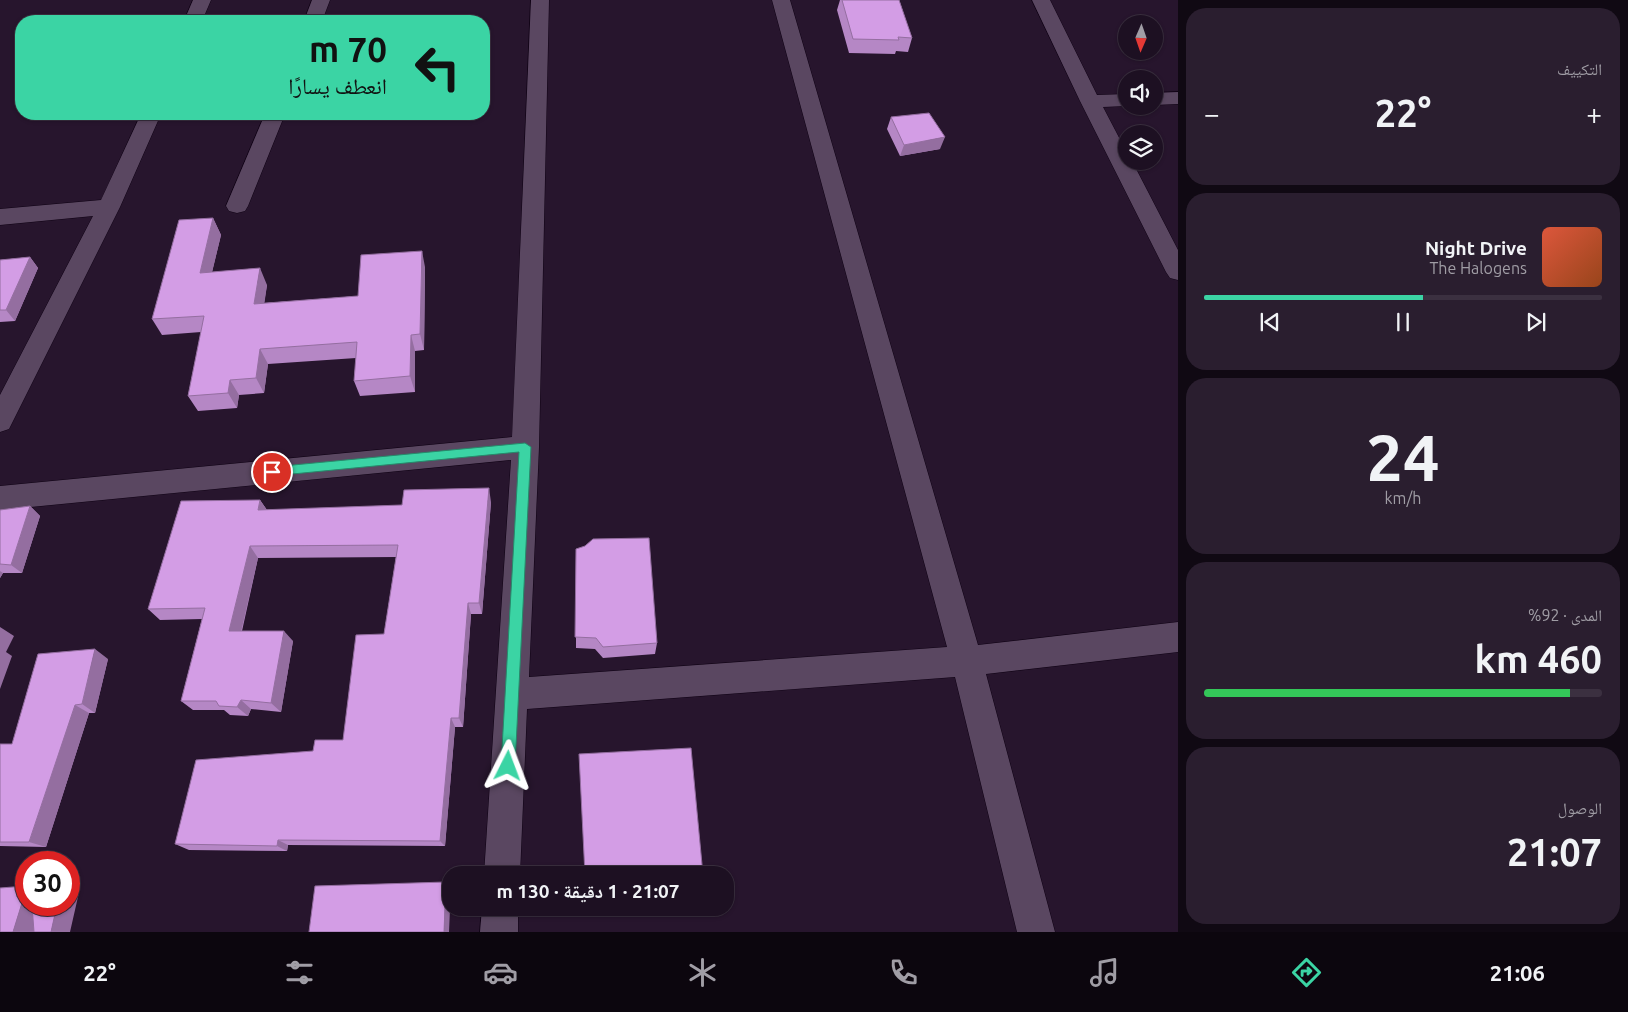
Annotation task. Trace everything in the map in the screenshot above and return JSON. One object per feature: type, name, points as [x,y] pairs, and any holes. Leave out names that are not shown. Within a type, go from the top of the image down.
[{"type":"street","points":[[196,15],[202,0]]},
{"type":"street","points":[[315,15],[321,0]]},
{"type":"street","points":[[502,866],[525,447],[540,0]]},
{"type":"street","points":[[781,0],[968,661],[1036,932]]},
{"type":"street","points":[[1040,0],[1178,272]]},
{"type":"street","points":[[1163,99],[1178,98]]},
{"type":"street","points":[[1090,101],[1118,100]]},
{"type":"street","points":[[0,421],[109,207],[148,120]]},
{"type":"street","points":[[237,206],[273,120]]},
{"type":"street","points":[[0,217],[109,207]]},
{"type":"street","points":[[0,498],[525,447]]},
{"type":"street","points":[[512,694],[968,661],[1178,637]]},
{"type":"street","points":[[499,932],[500,916]]},
{"type":"building","points":[[842,0],[899,0],[912,38],[898,37],[899,40],[853,39]]},
{"type":"building","points":[[929,113],[945,137],[904,145],[891,117]]},
{"type":"building","points":[[213,218],[200,273],[260,268],[254,304],[358,296],[361,255],[422,251],[420,334],[411,335],[410,376],[354,381],[357,342],[260,349],[256,378],[230,380],[228,393],[188,396],[204,316],[152,319],[179,220]]},
{"type":"building","points":[[30,257],[6,310],[0,310],[0,260]]},
{"type":"building","points":[[489,488],[479,603],[468,603],[459,718],[451,718],[440,841],[278,840],[277,846],[175,844],[196,760],[313,751],[315,740],[343,740],[356,635],[384,634],[398,545],[250,546],[229,631],[284,631],[271,703],[241,700],[237,707],[219,706],[216,701],[181,701],[205,608],[148,609],[181,501],[260,500],[258,510],[402,505],[404,490]]},
{"type":"building","points":[[30,506],[11,565],[0,564],[0,510]]},
{"type":"building","points":[[649,538],[657,643],[603,647],[596,638],[575,637],[576,549],[585,546],[593,539]]},
{"type":"building","points":[[95,649],[82,704],[75,705],[29,842],[0,842],[0,744],[12,744],[38,654]]},
{"type":"building","points":[[691,748],[702,866],[585,866],[579,754]]},
{"type":"building","points":[[442,882],[444,932],[309,932],[315,886]]},
{"type":"building","points":[[15,887],[15,916],[18,916],[13,932],[0,932],[0,888]]},
{"type":"building","points":[[33,916],[55,916],[51,932],[34,932]]},
{"type":"route","points":[[272,472],[525,447],[508,766]]}]
